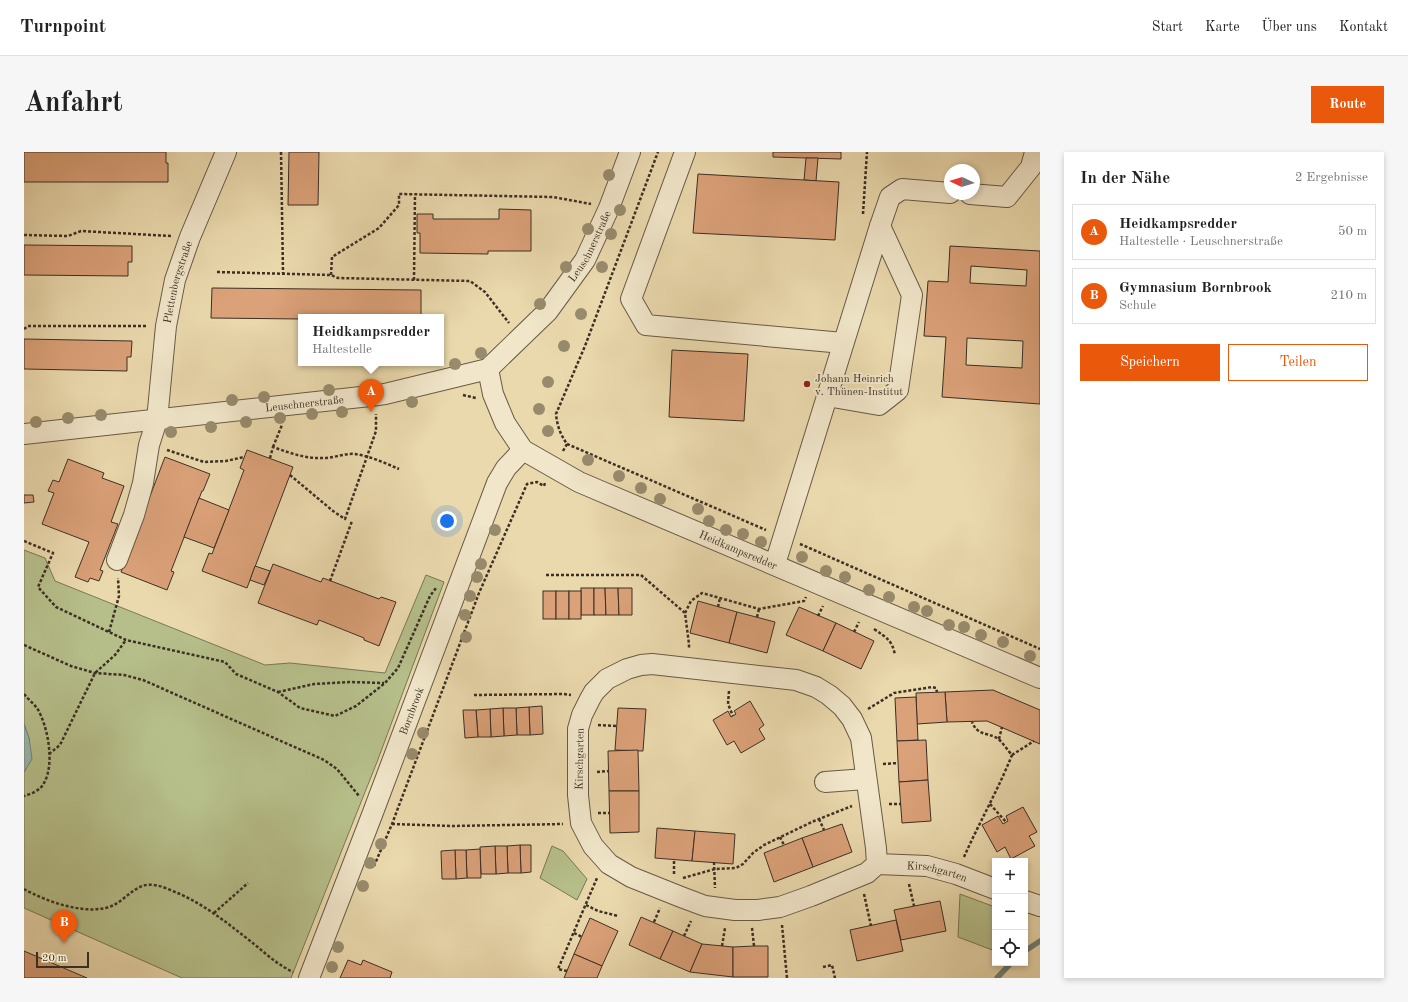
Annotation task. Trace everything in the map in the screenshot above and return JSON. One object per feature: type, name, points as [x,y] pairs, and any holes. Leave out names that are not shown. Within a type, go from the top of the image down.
[{"type":"street","name":"Plettenbergstraße","points":[[117,560],[134,515],[143,483],[149,445],[157,420],[166,326],[175,280],[190,237],[226,152]]},
{"type":"street","name":"Leuschnerstraße","points":[[24,434],[385,394],[488,369],[548,311],[585,260],[609,208],[630,152]]},
{"type":"street","points":[[685,152],[631,299],[646,325],[843,343]]},
{"type":"street","points":[[980,195],[1007,197],[1035,164]]},
{"type":"street","points":[[774,564],[784,537],[843,343],[890,196],[902,189],[944,192]]},
{"type":"street","points":[[827,396],[879,405],[898,390],[912,295],[880,226]]},
{"type":"street","name":"Heidkampsredder","points":[[488,369],[493,394],[505,423],[523,450],[579,482],[774,564],[810,593],[1040,678]]},
{"type":"street","name":"Bornbrook","points":[[301,975],[372,815],[497,483],[506,468],[523,450]]},
{"type":"street","name":"Kirschgarten","points":[[877,864],[860,738],[852,719],[842,706],[829,695],[816,687],[796,680],[652,664],[627,669],[607,679],[594,692],[582,715],[578,729],[578,795],[581,823],[593,846],[609,864],[631,877],[671,886],[705,906],[716,909],[750,910],[780,907],[867,873],[877,864],[927,866],[956,874],[992,888]]},
{"type":"street","points":[[826,782],[866,779]]},
{"type":"street","points":[[1028,901],[1040,906]]},
{"type":"path","points":[[281,152],[283,274]]},
{"type":"path","points":[[658,152],[585,346],[556,414],[561,435],[566,444],[1040,649]]},
{"type":"path","points":[[331,275],[332,257],[380,228],[399,205],[399,194],[553,197],[609,208]]},
{"type":"path","points":[[414,280],[415,195]]},
{"type":"path","points":[[24,235],[68,236],[81,231],[190,237]]},
{"type":"path","points":[[217,272],[331,275],[338,278],[470,281],[485,292],[520,338]]},
{"type":"path","points":[[24,329],[28,326],[166,326]]},
{"type":"path","points":[[460,395],[475,397],[480,401]]},
{"type":"path","points":[[290,475],[333,511],[345,518],[376,431],[376,413]]},
{"type":"path","points":[[270,458],[281,428]]},
{"type":"path","points":[[372,873],[479,593],[527,484],[537,482],[544,486],[566,444]]},
{"type":"path","points":[[149,445],[204,462],[226,461],[244,457]]},
{"type":"path","points":[[273,447],[303,457],[326,458],[354,454],[367,456],[399,469]]},
{"type":"path","points":[[330,581],[352,521]]},
{"type":"path","points":[[24,540],[53,553],[38,587],[56,607],[126,640],[225,662],[236,674],[278,692],[300,708],[335,716],[356,706],[385,683],[398,668],[430,596],[444,577],[479,593]]},
{"type":"path","points":[[110,632],[118,596],[117,560]]},
{"type":"path","points":[[546,575],[641,575],[685,613]]},
{"type":"path","points":[[687,667],[689,644],[685,613],[691,601],[702,593],[760,609],[804,601],[810,593]]},
{"type":"path","points":[[718,607],[720,598]]},
{"type":"path","points":[[817,603],[830,609]]},
{"type":"path","points":[[818,616],[823,606]]},
{"type":"path","points":[[757,617],[760,609]]},
{"type":"path","points":[[854,632],[859,622],[864,624]]},
{"type":"path","points":[[870,627],[888,638],[893,645],[895,655]]},
{"type":"path","points":[[49,754],[60,746],[95,673],[115,655],[126,640]]},
{"type":"path","points":[[24,645],[71,666],[95,673],[124,675],[143,680],[324,760],[337,769],[358,793],[372,815],[392,824],[452,826],[581,823]]},
{"type":"path","points":[[731,673],[728,704],[733,716]]},
{"type":"path","points":[[278,692],[314,684],[350,682],[385,683]]},
{"type":"path","points":[[852,719],[894,693],[932,687],[936,688],[937,692]]},
{"type":"path","points":[[24,694],[37,708],[46,730],[49,754],[49,770],[44,785],[31,794],[24,796]]},
{"type":"path","points":[[474,695],[564,694],[590,699]]},
{"type":"path","points":[[972,722],[975,729],[983,734],[999,739],[1012,756]]},
{"type":"path","points":[[999,739],[1002,727]]},
{"type":"path","points":[[956,874],[1012,756],[1034,741]]},
{"type":"path","points":[[671,886],[715,869],[736,868],[743,864],[764,845],[819,819],[869,800]]},
{"type":"path","points":[[990,804],[1006,822]]},
{"type":"path","points":[[819,819],[824,830]]},
{"type":"path","points":[[780,837],[784,845]]},
{"type":"path","points":[[654,922],[671,886],[674,859]]},
{"type":"path","points":[[714,862],[716,909]]},
{"type":"path","points":[[567,971],[558,968],[599,874],[609,864]]},
{"type":"path","points":[[860,876],[871,926]]},
{"type":"path","points":[[214,913],[248,883]]},
{"type":"path","points":[[24,889],[32,894],[64,905],[85,910],[97,910],[114,905],[131,892],[143,886],[154,884],[200,904],[214,913],[282,966],[301,975]]},
{"type":"path","points":[[586,905],[598,911],[618,916]]},
{"type":"path","points":[[780,907],[787,978]]},
{"type":"path","points":[[574,933],[582,937]]},
{"type":"path","points":[[823,967],[832,965],[835,978]]},
{"type":"green space","points":[[24,550],[45,558],[55,581],[265,665],[290,663],[385,673],[426,575],[444,582],[377,762],[291,978],[182,978],[24,908],[24,772],[26,769],[29,738],[24,724]]},
{"type":"green space","points":[[552,846],[563,851],[587,879],[577,900],[540,878]]},
{"type":"green space","points":[[960,894],[992,906],[992,950],[958,937]]},
{"type":"water","points":[[24,724],[29,738],[32,759],[24,772]]},
{"type":"building","points":[[24,152],[166,152],[166,163],[168,163],[168,182],[24,182]]},
{"type":"building","points":[[289,152],[319,152],[318,205],[288,205]]},
{"type":"building","points":[[773,152],[841,152],[841,159],[773,157]]},
{"type":"building","points":[[806,158],[818,158],[816,181],[804,180]]},
{"type":"building","points":[[698,174],[839,182],[835,240],[693,233]]},
{"type":"building","points":[[499,209],[531,210],[531,251],[488,251],[488,254],[420,253],[420,233],[417,233],[417,214],[433,214],[433,219],[499,219]]},
{"type":"building","points":[[24,245],[132,246],[132,262],[128,262],[128,276],[24,275]]},
{"type":"building","points":[[950,246],[1040,251],[1040,404],[942,397],[946,337],[924,336],[928,281],[948,282]],"holes":[[[971,266],[1027,270],[1026,286],[970,283]],[[967,338],[1023,341],[1022,368],[966,365]]]},
{"type":"building","points":[[212,288],[421,290],[421,314],[298,314],[298,319],[211,318]]},
{"type":"building","points":[[24,339],[132,341],[131,357],[127,357],[127,371],[24,369]]},
{"type":"building","points":[[672,350],[748,354],[744,421],[669,417]]},
{"type":"building","points":[[247,450],[293,467],[247,588],[202,571],[209,553],[212,554],[244,470],[240,468]]},
{"type":"building","points":[[165,457],[210,474],[171,571],[174,572],[167,590],[121,572]]},
{"type":"building","points":[[68,459],[104,473],[102,478],[124,486],[111,522],[118,524],[100,570],[103,571],[99,581],[90,578],[88,582],[75,577],[89,542],[42,524],[54,493],[48,491],[53,480],[59,482]]},
{"type":"building","points":[[24,495],[33,495],[34,502],[24,503]]},
{"type":"building","points":[[199,498],[229,510],[214,548],[184,537]]},
{"type":"building","points":[[273,564],[321,582],[323,578],[379,599],[381,597],[396,602],[379,646],[364,640],[364,638],[319,620],[317,625],[258,603]]},
{"type":"building","points":[[255,566],[270,571],[264,585],[250,580]]},
{"type":"building","points":[[581,588],[594,588],[594,615],[581,615]]},
{"type":"building","points":[[594,588],[605,588],[606,615],[594,615]]},
{"type":"building","points":[[605,588],[618,588],[619,615],[606,615]]},
{"type":"building","points":[[618,588],[632,588],[632,615],[619,615]]},
{"type":"building","points":[[543,591],[556,591],[556,619],[543,619]]},
{"type":"building","points":[[556,591],[569,591],[569,619],[556,619]]},
{"type":"building","points":[[569,591],[581,591],[581,619],[569,619]]},
{"type":"building","points":[[698,601],[737,612],[729,643],[690,633]]},
{"type":"building","points":[[799,607],[836,623],[823,651],[786,635]]},
{"type":"building","points":[[737,612],[775,622],[767,653],[729,643]]},
{"type":"building","points":[[836,623],[874,641],[861,669],[823,651]]},
{"type":"building","points":[[993,690],[1040,710],[1040,744],[987,721],[947,722],[945,692]]},
{"type":"building","points":[[945,692],[947,722],[917,724],[916,693]]},
{"type":"building","points":[[916,697],[918,740],[897,741],[895,698]]},
{"type":"building","points":[[750,701],[764,725],[759,729],[765,739],[741,753],[734,741],[727,745],[713,720],[728,711],[731,717],[736,714],[734,711]]},
{"type":"building","points":[[542,706],[543,734],[530,735],[529,707]]},
{"type":"building","points":[[529,707],[530,735],[517,735],[516,708]]},
{"type":"building","points":[[503,708],[516,708],[517,735],[504,736]]},
{"type":"building","points":[[503,708],[504,736],[491,737],[490,709]]},
{"type":"building","points":[[618,708],[646,709],[643,751],[615,750]]},
{"type":"building","points":[[490,709],[491,737],[478,737],[476,710]]},
{"type":"building","points":[[463,710],[476,710],[478,737],[465,738]]},
{"type":"building","points":[[926,740],[928,780],[899,782],[897,741]]},
{"type":"building","points":[[638,750],[639,791],[609,791],[608,751]]},
{"type":"building","points":[[928,780],[931,821],[902,823],[899,782]]},
{"type":"building","points":[[609,791],[639,791],[639,832],[610,833]]},
{"type":"building","points":[[1023,807],[1037,832],[1029,836],[1035,846],[1013,858],[1010,858],[1005,847],[997,852],[982,825],[998,816],[1003,824],[1008,821],[1006,816]]},
{"type":"building","points":[[842,824],[852,852],[813,867],[802,838]]},
{"type":"building","points":[[657,828],[695,831],[692,861],[655,858]]},
{"type":"building","points":[[695,831],[735,834],[733,864],[692,861]]},
{"type":"building","points":[[802,838],[813,867],[774,882],[764,853]]},
{"type":"building","points":[[520,845],[531,845],[531,872],[521,873]]},
{"type":"building","points":[[520,845],[521,873],[508,873],[507,846]]},
{"type":"building","points":[[495,846],[507,846],[508,873],[496,874]]},
{"type":"building","points":[[495,846],[496,874],[481,874],[480,847]]},
{"type":"building","points":[[480,849],[481,878],[467,878],[466,850]]},
{"type":"building","points":[[455,850],[466,850],[467,878],[456,879]]},
{"type":"building","points":[[455,850],[456,879],[442,879],[441,851]]},
{"type":"building","points":[[940,901],[946,931],[901,940],[894,910]]},
{"type":"building","points":[[641,917],[673,931],[660,959],[629,945]]},
{"type":"building","points":[[590,918],[618,931],[602,966],[574,954]]},
{"type":"building","points":[[896,920],[903,951],[857,961],[850,930]]},
{"type":"building","points":[[673,931],[702,944],[690,972],[660,959]]},
{"type":"building","points":[[702,944],[733,947],[733,977],[690,972]]},
{"type":"building","points":[[768,946],[768,977],[733,977],[733,947]]},
{"type":"building","points":[[24,951],[87,978],[24,978]]},
{"type":"building","points":[[574,954],[602,966],[597,978],[564,978]]},
{"type":"building","points":[[348,960],[361,965],[363,960],[392,972],[390,978],[340,978]]},
{"type":"waterway","points":[[1028,949],[1040,941]]},
{"type":"waterway","points":[[997,978],[1008,966]]},
{"type":"place","name":"Johann Heinrich v. Thünen-Institut","points":[[807,384]]},
{"type":"place","name":"Heidkampsredder","points":[[371,412]]},
{"type":"place","name":"Gymnasium Bornbrook","points":[[64,943]]}]
